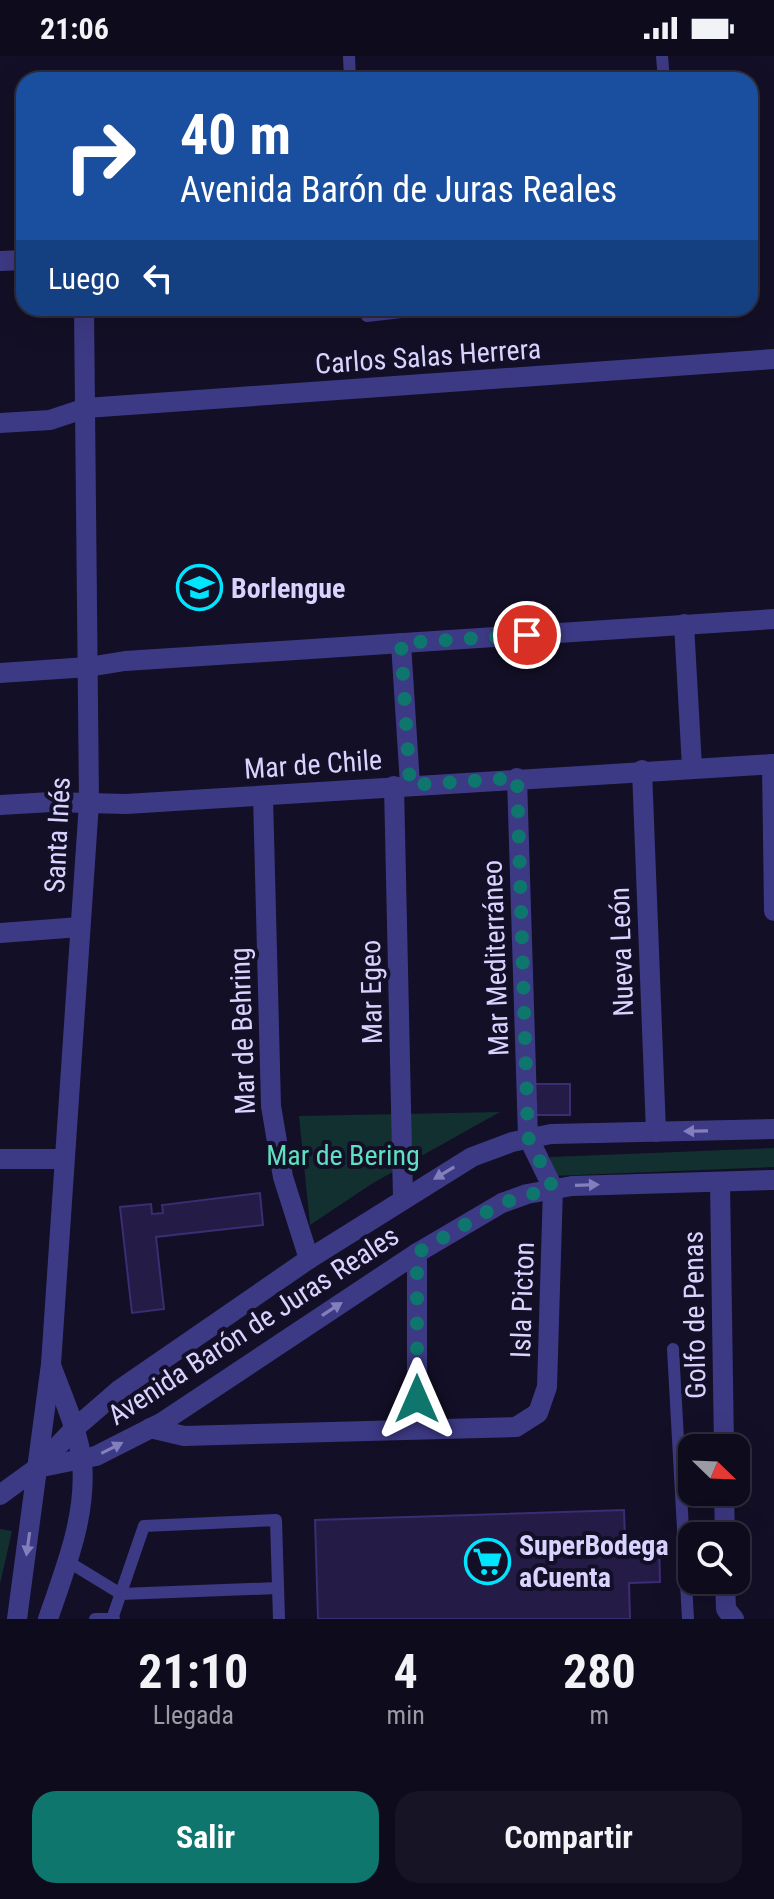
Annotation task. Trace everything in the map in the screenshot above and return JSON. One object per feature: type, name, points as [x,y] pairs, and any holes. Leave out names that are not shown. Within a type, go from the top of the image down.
[{"type":"street","name":"Santa Inés","points":[[17,1619],[51,1364],[89,803],[84,316]]},
{"type":"street","name":"Carlos Salas Herrera","points":[[0,423],[50,420],[86,408],[774,359]]},
{"type":"street","points":[[0,673],[88,667],[125,661],[774,619]]},
{"type":"street","points":[[684,624],[692,767]]},
{"type":"street","name":"Mar Egeo","points":[[401,643],[403,1198]]},
{"type":"street","points":[[773,764],[774,911]]},
{"type":"street","name":"Mar de Chile","points":[[0,805],[126,804],[773,764]]},
{"type":"street","name":"Nueva León","points":[[642,770],[656,1132]]},
{"type":"street","name":"Mar Mediterráneo","points":[[517,778],[528,1137]]},
{"type":"street","name":"Mar de Behring","points":[[263,796],[272,1118],[283,1177],[309,1259]]},
{"type":"street","points":[[0,933],[80,927]]},
{"type":"street","name":"Avenida Barón de Juras Reales","points":[[0,1495],[37,1468],[74,1429],[119,1390],[309,1259],[472,1157],[528,1137],[774,1129]]},
{"type":"street","points":[[528,1137],[553,1188]]},
{"type":"street","points":[[0,1159],[63,1159]]},
{"type":"street","name":"Avenida Barón de Juras Reales","points":[[37,1468],[82,1461],[150,1428],[417,1253],[492,1208],[553,1188],[774,1180]]},
{"type":"street","name":"Golfo de Penas","points":[[720,1182],[724,1434]]},
{"type":"street","name":"Isla Picton","points":[[417,1428],[516,1427],[538,1413],[547,1387],[553,1188]]},
{"type":"street","points":[[150,1428],[184,1436],[417,1428],[417,1253]]},
{"type":"street","name":"Santa Inés","points":[[48,1619],[80,1510],[82,1461],[51,1364]]},
{"type":"street","points":[[725,1594],[726,1609],[733,1618]]},
{"type":"lane","points":[[673,1349],[688,1619]]},
{"type":"lane","points":[[95,1619],[113,1619],[144,1526],[276,1520],[279,1619]]},
{"type":"lane","points":[[67,1561],[121,1594],[278,1588]]},
{"type":"green space","name":"Mar de Bering","points":[[500,1112],[373,1183],[310,1225],[299,1116]]},
{"type":"green space","points":[[774,1148],[774,1167],[552,1176],[550,1157]]},
{"type":"green space","points":[[0,1529],[12,1531],[0,1584]]},
{"type":"building","points":[[530,1084],[570,1084],[570,1115],[530,1115]]},
{"type":"building","points":[[260,1193],[263,1225],[156,1237],[164,1309],[132,1313],[120,1207],[151,1204],[152,1214],[163,1213],[162,1205]]},
{"type":"building","name":"SuperBodega aCuenta","points":[[624,1510],[625,1539],[659,1538],[660,1582],[629,1583],[630,1619],[318,1619],[315,1520]]},
{"type":"place","name":"Borlengue","points":[[200,588]]},
{"type":"place","name":"SuperBodega aCuenta","points":[[488,1561]]},
{"type":"route","points":[[417,1399],[417,1253],[502,1203],[553,1188],[528,1137],[517,778],[410,785],[401,643],[527,635]]}]
